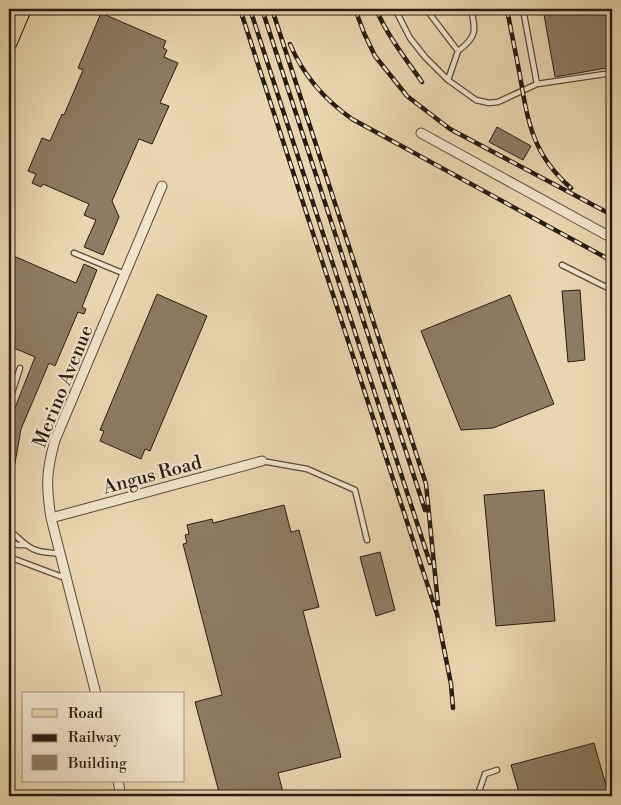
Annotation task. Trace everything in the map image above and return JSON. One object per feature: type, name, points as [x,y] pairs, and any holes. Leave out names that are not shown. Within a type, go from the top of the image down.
[{"type":"main road","points":[[9,44],[24,9]]},
{"type":"street","points":[[421,133],[612,238]]},
{"type":"street","name":"Merino Avenue","points":[[95,692],[50,518],[46,490],[47,477],[55,440],[162,186]]},
{"type":"street","name":"Angus Road","points":[[50,518],[262,461]]},
{"type":"street","points":[[118,782],[121,796]]},
{"type":"lane","points":[[395,9],[410,38],[425,57],[448,80],[476,100],[488,103],[498,102],[537,84],[612,73]]},
{"type":"lane","points":[[426,9],[458,51]]},
{"type":"lane","points":[[448,80],[458,51],[472,38],[474,24],[471,9]]},
{"type":"lane","points":[[523,9],[537,84]]},
{"type":"lane","points":[[74,252],[125,274]]},
{"type":"lane","points":[[562,265],[612,290]]},
{"type":"lane","points":[[9,402],[20,368]]},
{"type":"lane","points":[[262,461],[307,469],[355,490],[367,540]]},
{"type":"lane","points":[[9,531],[18,536],[26,545],[39,552],[59,554]]},
{"type":"lane","points":[[9,542],[26,545]]},
{"type":"lane","points":[[9,557],[65,578]]},
{"type":"lane","points":[[472,796],[478,795],[485,774],[497,770]]},
{"type":"building","points":[[543,9],[612,9],[612,67],[555,77]]},
{"type":"building","points":[[101,13],[166,41],[163,48],[167,50],[164,57],[178,63],[160,103],[169,106],[152,144],[139,139],[112,201],[119,217],[103,255],[84,247],[96,220],[84,215],[89,204],[43,184],[41,187],[32,183],[36,174],[28,171],[42,138],[50,141],[62,114],[64,115],[83,70],[78,68]]},
{"type":"building","points":[[497,127],[531,146],[523,160],[489,142]]},
{"type":"building","points":[[9,254],[76,283],[84,264],[97,270],[82,307],[86,309],[84,314],[78,312],[55,366],[49,363],[21,429],[12,480],[9,479],[9,423],[35,357],[9,346]]},
{"type":"building","points":[[580,290],[585,360],[568,362],[562,291]]},
{"type":"building","points":[[157,294],[207,316],[150,451],[145,449],[141,459],[100,441],[104,431],[100,430]]},
{"type":"building","points":[[510,295],[554,404],[493,428],[461,430],[421,331]]},
{"type":"building","points":[[544,490],[555,621],[496,626],[484,495]]},
{"type":"building","points":[[284,505],[291,532],[299,530],[319,607],[303,611],[341,757],[278,773],[284,796],[220,796],[195,702],[222,695],[183,544],[187,543],[185,535],[189,534],[187,525],[212,519],[213,523]]},
{"type":"building","points":[[380,552],[395,610],[376,616],[360,557]]},
{"type":"building","points":[[594,743],[609,796],[520,796],[511,765]]},
{"type":"railway","points":[[240,9],[437,614],[451,684],[453,708]]},
{"type":"railway","points":[[250,9],[430,563]]},
{"type":"railway","points":[[262,9],[425,510]]},
{"type":"railway","points":[[272,9],[426,484],[438,604]]},
{"type":"railway","points":[[355,9],[375,56],[407,96],[450,129],[612,215]]},
{"type":"railway","points":[[376,9],[391,37],[422,82]]},
{"type":"railway","points":[[507,9],[526,109],[534,137],[548,163],[571,188]]},
{"type":"railway","points":[[290,44],[301,66],[316,86],[333,104],[352,119],[612,261]]}]
